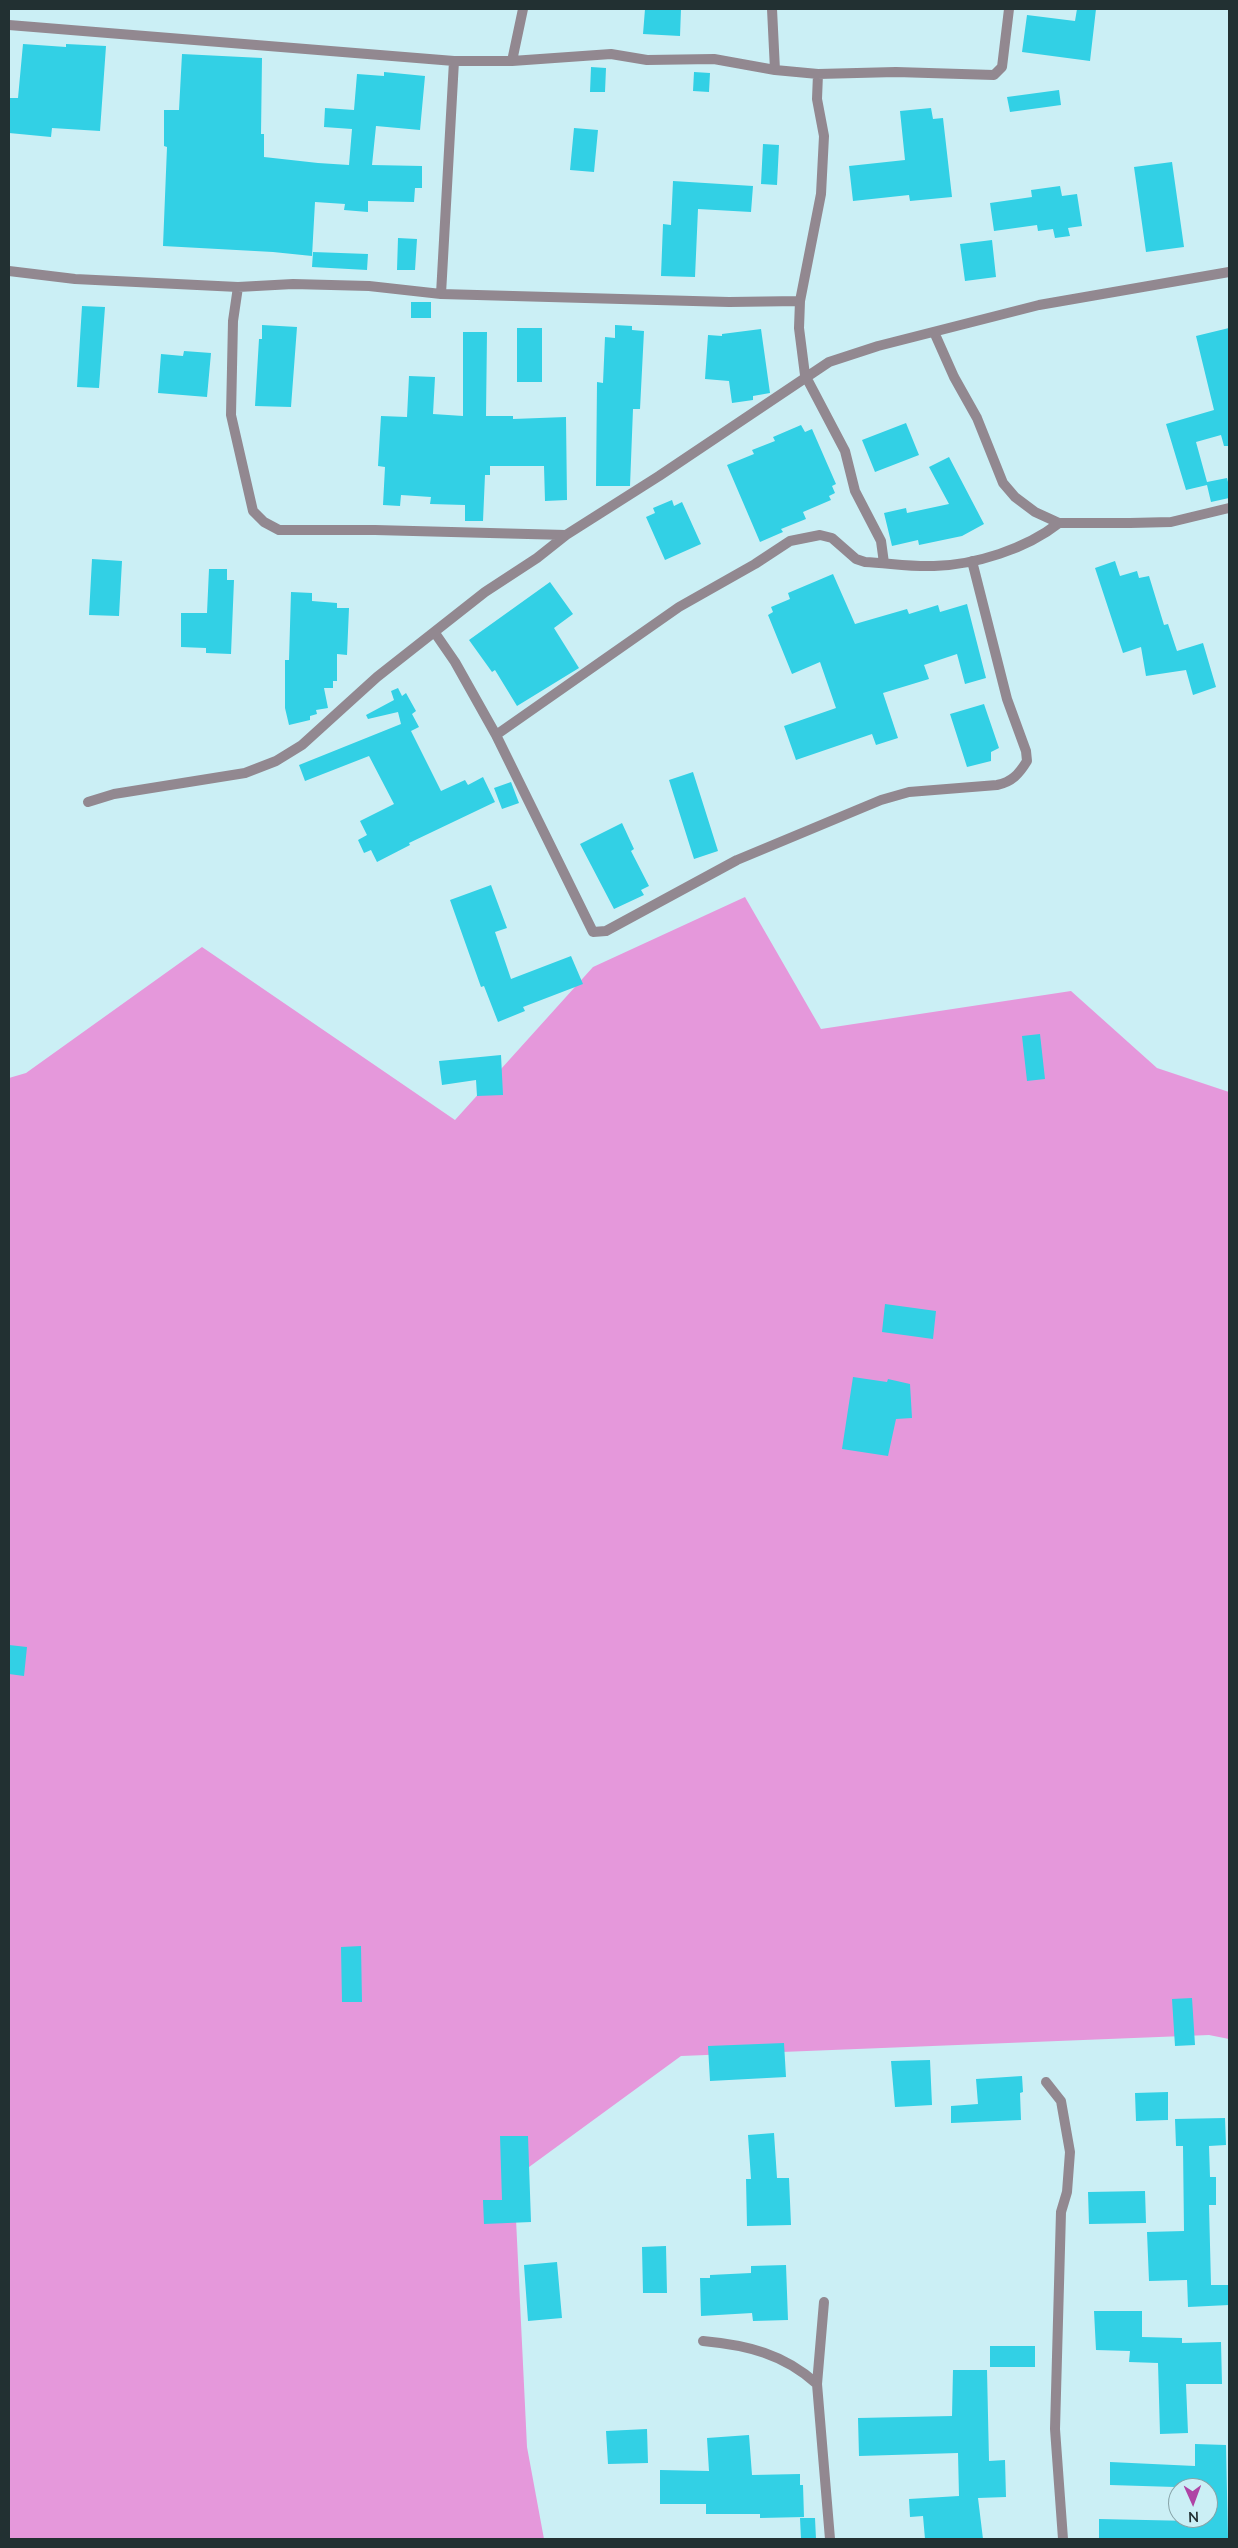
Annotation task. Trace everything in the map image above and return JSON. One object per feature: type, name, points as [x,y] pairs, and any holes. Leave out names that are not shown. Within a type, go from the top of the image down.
[{"type":"street","points":[[512,61],[522,9]]},
{"type":"street","points":[[772,9],[775,70]]},
{"type":"street","points":[[9,25],[454,60],[512,61],[610,54],[647,60],[714,59],[775,70],[818,74],[896,72],[994,75],[1002,67],[1009,9]]},
{"type":"street","points":[[441,294],[454,60]]},
{"type":"street","points":[[818,74],[817,99],[824,136],[821,194],[800,301],[799,328],[805,375],[845,451],[854,491],[880,541],[884,563]]},
{"type":"street","points":[[9,271],[75,279],[238,286],[293,284],[359,286],[441,294],[729,302],[800,301]]},
{"type":"street","points":[[88,802],[114,794],[245,773],[276,761],[302,745],[377,677],[485,592],[537,558],[566,535],[660,476],[805,375],[828,362],[1039,305],[1229,272]]},
{"type":"street","points":[[238,286],[233,321],[231,415],[253,511],[264,522],[280,530],[375,530],[566,535]]},
{"type":"street","points":[[934,332],[954,377],[977,418],[1003,483],[1015,497],[1035,512],[1059,523],[1171,522],[1229,508]]},
{"type":"street","points":[[496,735],[679,607],[755,564],[790,541],[820,535],[832,538],[856,559],[865,562],[934,566],[972,561],[1033,540],[1059,523]]},
{"type":"street","points":[[435,633],[455,662],[496,735],[593,932],[596,934],[606,931],[737,860],[881,800],[910,792],[997,785],[1007,783],[1015,778],[1027,761],[1026,751],[1007,699],[972,561]]},
{"type":"street","points":[[1046,2082],[1061,2101],[1070,2152],[1067,2192],[1061,2212],[1055,2429],[1062,2539]]},
{"type":"street","points":[[824,2302],[817,2384],[830,2539]]},
{"type":"street","points":[[703,2341],[736,2344],[767,2352],[795,2366],[817,2384]]},
{"type":"shaded area","points":[[745,897],[821,1029],[1071,991],[1157,1068],[1229,1092],[1229,2039],[1209,2035],[681,2056],[514,2178],[527,2447],[544,2539],[9,2539],[9,1078],[26,1073],[202,947],[455,1120],[593,967]]},
{"type":"building","points":[[645,9],[681,9],[680,36],[643,34]]},
{"type":"building","points":[[1077,9],[1096,9],[1090,61],[1022,52],[1027,15],[1075,21]]},
{"type":"building","points":[[23,44],[66,47],[66,44],[106,46],[100,131],[52,128],[51,137],[9,133],[9,98],[18,98]]},
{"type":"building","points":[[182,54],[262,58],[261,134],[264,134],[264,157],[318,163],[349,165],[352,129],[324,127],[325,108],[354,110],[357,74],[384,76],[384,72],[425,76],[420,130],[376,126],[372,165],[422,166],[422,188],[415,188],[414,202],[368,201],[368,212],[344,210],[345,204],[315,202],[312,256],[163,246],[167,147],[164,146],[164,110],[179,110]]},
{"type":"building","points":[[591,67],[606,68],[605,92],[590,92]]},
{"type":"building","points":[[694,72],[710,73],[709,92],[693,91]]},
{"type":"building","points":[[1059,90],[1061,105],[1010,112],[1007,97]]},
{"type":"building","points":[[931,108],[933,119],[943,118],[952,197],[910,201],[909,195],[853,201],[849,166],[905,160],[900,111]]},
{"type":"building","points":[[574,128],[598,130],[594,172],[570,170]]},
{"type":"building","points":[[763,144],[779,145],[777,185],[761,184]]},
{"type":"building","points":[[1172,162],[1184,247],[1146,252],[1134,167]]},
{"type":"building","points":[[673,181],[753,186],[751,212],[698,209],[695,277],[661,276],[663,224],[671,225]]},
{"type":"building","points":[[1060,186],[1062,196],[1077,194],[1082,226],[1068,228],[1070,236],[1055,238],[1053,229],[1038,231],[1037,225],[994,231],[990,203],[1032,197],[1031,190]]},
{"type":"building","points":[[398,238],[417,239],[415,270],[397,270]]},
{"type":"building","points":[[992,240],[996,277],[965,281],[960,244]]},
{"type":"building","points":[[313,252],[368,254],[367,270],[312,267]]},
{"type":"building","points":[[411,302],[431,302],[431,318],[411,318]]},
{"type":"building","points":[[82,306],[105,307],[99,388],[77,387]]},
{"type":"building","points":[[262,325],[297,327],[291,407],[255,406],[259,339],[262,339]]},
{"type":"building","points":[[615,325],[632,326],[632,330],[644,331],[640,409],[633,409],[630,486],[596,486],[597,382],[603,383],[605,337],[615,338]]},
{"type":"building","points":[[517,328],[542,328],[542,382],[517,382]]},
{"type":"building","points":[[1229,328],[1229,446],[1224,446],[1221,435],[1196,442],[1207,482],[1227,478],[1229,486],[1229,498],[1211,502],[1207,485],[1186,490],[1166,424],[1214,410],[1196,336]]},
{"type":"building","points":[[761,329],[770,393],[753,396],[753,400],[732,403],[729,381],[705,379],[708,335],[722,336],[722,334]]},
{"type":"building","points":[[463,332],[487,332],[486,416],[513,416],[513,419],[566,417],[567,500],[545,501],[544,466],[490,466],[490,475],[485,475],[483,521],[465,521],[465,505],[430,504],[431,497],[401,495],[400,506],[383,505],[385,467],[378,466],[381,416],[407,417],[409,376],[435,377],[433,414],[463,416]]},
{"type":"building","points":[[184,351],[211,353],[207,397],[158,393],[161,354],[183,356]]},
{"type":"building","points":[[906,423],[919,455],[875,472],[862,440]]},
{"type":"building","points":[[801,425],[805,432],[812,429],[836,484],[832,486],[835,493],[829,496],[831,500],[803,512],[806,519],[781,529],[783,532],[760,542],[727,465],[754,454],[752,450],[775,441],[773,437]]},
{"type":"building","points":[[949,457],[984,524],[962,536],[919,545],[918,540],[892,546],[884,513],[906,508],[907,513],[949,504],[929,467]]},
{"type":"building","points":[[672,500],[674,506],[682,502],[701,544],[665,560],[646,517],[655,513],[653,508]]},
{"type":"building","points":[[92,559],[122,561],[119,616],[89,615]]},
{"type":"building","points":[[1115,561],[1120,576],[1137,571],[1139,578],[1149,576],[1164,625],[1168,624],[1177,651],[1203,643],[1216,687],[1193,695],[1186,670],[1146,676],[1141,647],[1123,653],[1095,568]]},
{"type":"building","points":[[209,569],[227,569],[227,580],[234,580],[231,654],[206,653],[206,648],[181,647],[181,613],[207,613]]},
{"type":"building","points":[[833,574],[855,624],[907,609],[909,614],[938,605],[940,612],[967,604],[986,678],[965,684],[957,654],[924,665],[929,679],[883,693],[898,738],[876,745],[872,734],[796,760],[784,726],[836,708],[820,662],[792,674],[768,615],[773,612],[771,607],[790,599],[788,593]]},
{"type":"building","points":[[550,582],[573,614],[554,628],[579,668],[517,706],[495,670],[492,672],[469,640]]},
{"type":"building","points":[[291,592],[312,593],[312,601],[337,603],[337,608],[349,608],[347,655],[337,654],[337,681],[333,681],[333,688],[324,688],[328,708],[316,710],[317,714],[310,716],[310,720],[289,725],[285,708],[285,660],[289,660]]},
{"type":"building","points":[[398,688],[402,696],[406,693],[416,711],[412,714],[419,727],[411,731],[441,791],[465,780],[468,785],[483,777],[495,802],[409,843],[410,845],[377,862],[371,850],[364,853],[358,840],[367,835],[360,821],[394,804],[369,756],[305,781],[299,765],[401,724],[398,712],[368,719],[366,715],[394,700],[391,691]]},
{"type":"building","points":[[984,704],[999,748],[991,752],[991,761],[967,767],[950,714]]},
{"type":"building","points":[[693,772],[718,851],[694,859],[669,780]]},
{"type":"building","points":[[511,782],[519,803],[502,809],[494,788]]},
{"type":"building","points":[[622,823],[634,849],[631,851],[649,886],[641,890],[644,895],[614,909],[580,844]]},
{"type":"building","points":[[491,885],[507,928],[495,932],[511,979],[571,956],[583,984],[523,1007],[525,1011],[498,1022],[484,986],[481,987],[450,900]]},
{"type":"building","points":[[1040,1034],[1045,1079],[1027,1081],[1022,1036]]},
{"type":"building","points":[[501,1055],[503,1095],[477,1096],[476,1080],[442,1085],[439,1061]]},
{"type":"building","points":[[885,1304],[936,1311],[933,1339],[882,1332]]},
{"type":"building","points":[[853,1377],[887,1382],[888,1379],[910,1384],[912,1418],[896,1419],[888,1456],[842,1449]]},
{"type":"building","points":[[9,1645],[27,1647],[24,1676],[9,1674]]},
{"type":"building","points":[[361,1946],[362,2002],[342,2002],[341,1947]]},
{"type":"building","points":[[1192,1998],[1195,2045],[1175,2046],[1172,1999]]},
{"type":"building","points":[[784,2043],[786,2077],[710,2081],[708,2046]]},
{"type":"building","points":[[930,2060],[932,2105],[895,2107],[891,2061]]},
{"type":"building","points":[[1022,2076],[1023,2092],[1020,2093],[1021,2120],[951,2123],[951,2106],[978,2104],[976,2079]]},
{"type":"building","points":[[1168,2092],[1168,2120],[1136,2121],[1135,2093]]},
{"type":"building","points":[[1225,2118],[1226,2145],[1209,2146],[1210,2177],[1216,2177],[1216,2205],[1209,2205],[1211,2285],[1229,2285],[1229,2305],[1188,2307],[1187,2280],[1149,2281],[1147,2232],[1184,2231],[1183,2146],[1176,2146],[1175,2119]]},
{"type":"building","points":[[774,2133],[777,2178],[789,2178],[791,2225],[747,2226],[746,2179],[751,2179],[748,2135]]},
{"type":"building","points":[[500,2136],[528,2136],[531,2222],[484,2224],[483,2200],[502,2200]]},
{"type":"building","points":[[1145,2191],[1146,2223],[1089,2224],[1088,2192]]},
{"type":"building","points":[[666,2246],[667,2293],[643,2293],[642,2247]]},
{"type":"building","points":[[557,2262],[562,2318],[528,2321],[524,2265]]},
{"type":"building","points":[[786,2265],[788,2320],[753,2321],[752,2313],[701,2316],[700,2278],[710,2278],[710,2275],[751,2273],[751,2266]]},
{"type":"building","points":[[1094,2311],[1142,2311],[1142,2337],[1182,2338],[1182,2343],[1221,2342],[1222,2384],[1186,2384],[1188,2433],[1160,2434],[1158,2363],[1129,2362],[1130,2351],[1096,2350]]},
{"type":"building","points":[[990,2346],[1035,2346],[1035,2367],[990,2367]]},
{"type":"building","points":[[953,2370],[987,2370],[989,2461],[1005,2460],[1006,2497],[978,2498],[983,2539],[925,2539],[923,2516],[910,2517],[909,2499],[959,2496],[958,2453],[859,2456],[858,2418],[952,2416]]},
{"type":"building","points":[[647,2429],[648,2463],[608,2464],[606,2431]]},
{"type":"building","points":[[749,2435],[752,2475],[800,2474],[800,2485],[803,2485],[804,2517],[760,2518],[760,2514],[706,2514],[706,2504],[660,2504],[660,2470],[709,2471],[707,2438]]},
{"type":"building","points":[[1195,2444],[1226,2445],[1228,2539],[1099,2539],[1099,2519],[1168,2520],[1168,2528],[1218,2528],[1218,2478],[1168,2478],[1168,2487],[1110,2485],[1110,2462],[1195,2466]]},
{"type":"building","points":[[800,2518],[815,2518],[816,2539],[801,2539]]}]
